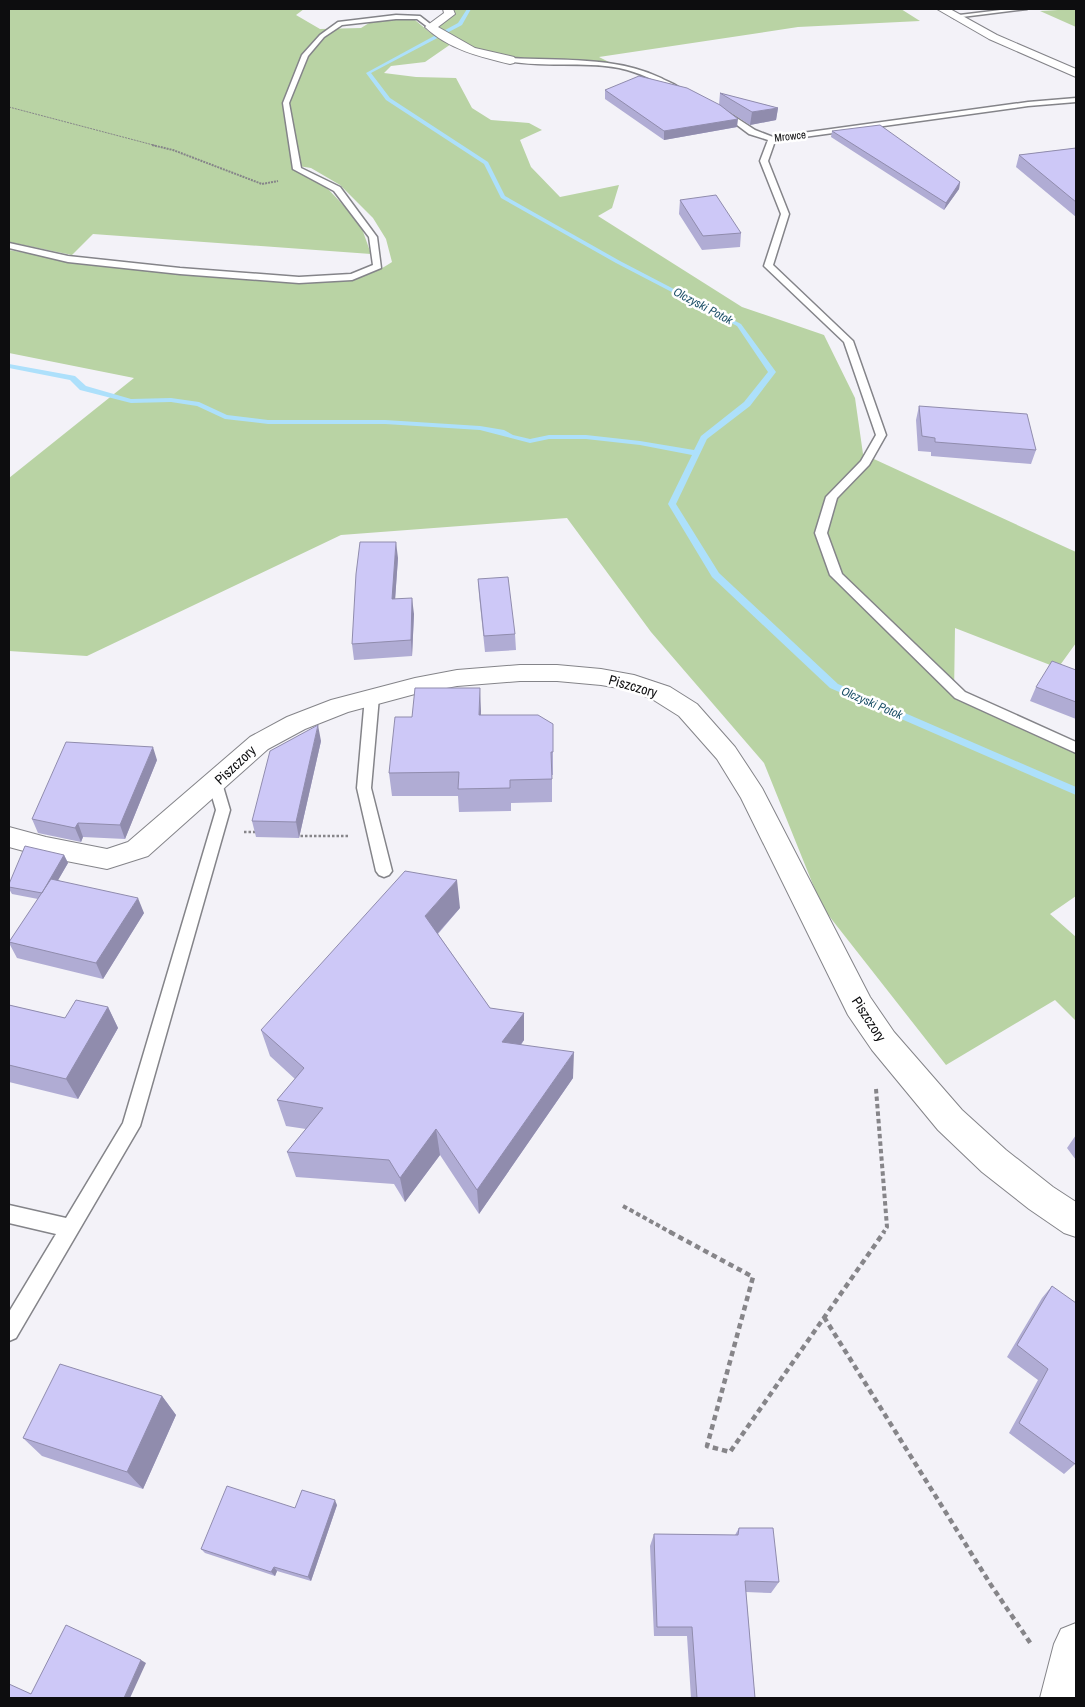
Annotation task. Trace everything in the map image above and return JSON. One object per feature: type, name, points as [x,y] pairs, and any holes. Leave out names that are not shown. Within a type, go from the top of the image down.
[{"type":"street","points":[[448,9],[450,14],[433,28],[471,51],[510,60]]},
{"type":"street","points":[[942,9],[993,37],[1076,73]]},
{"type":"street","name":"Piszczory","points":[[9,836],[46,847],[106,859],[138,849],[259,743],[296,723],[372,697],[457,678],[520,673],[557,673],[601,677],[634,683],[661,693],[688,710],[726,753],[753,795],[858,1006],[883,1041],[950,1120],[994,1161],[1041,1198],[1076,1221]]},
{"type":"street","points":[[1062,1694],[1076,1644]]},
{"type":"lane","points":[[954,16],[1024,9]]},
{"type":"lane","points":[[9,246],[68,259],[180,271],[299,280],[352,277],[378,266],[373,237],[337,189],[297,169],[286,103],[305,55],[331,28],[340,22],[358,19],[410,17],[422,19],[433,28]]},
{"type":"lane","points":[[510,60],[547,63],[602,63],[632,69],[689,94]]},
{"type":"lane","name":"Mrowce","points":[[714,107],[752,132],[772,139],[1028,104],[1076,100]]},
{"type":"lane","points":[[772,139],[764,161],[785,214],[768,266],[848,341],[881,435],[866,463],[832,497],[821,533],[836,575],[960,695],[1076,748]]},
{"type":"lane","points":[[372,697],[364,788],[384,871]]},
{"type":"lane","points":[[9,1331],[131,1126],[223,810],[215,783]]},
{"type":"lane","points":[[9,1214],[70,1228]]},
{"type":"path","points":[[9,107],[173,150],[262,184],[310,176]]},
{"type":"path","points":[[216,832],[266,832]]},
{"type":"path","points":[[295,836],[376,836]]},
{"type":"path","points":[[623,1206],[753,1277],[707,1446],[730,1452],[887,1226],[870,1023]]},
{"type":"path","points":[[824,1317],[991,1585],[1062,1694]]},
{"type":"green space","points":[[9,9],[304,9],[296,15],[320,29],[361,28],[374,20],[415,20],[433,35],[451,44],[425,62],[391,66],[384,73],[416,77],[456,78],[472,108],[491,120],[529,123],[542,130],[520,140],[531,167],[560,197],[619,185],[612,208],[598,216],[742,307],[824,335],[855,398],[863,454],[1076,552],[1076,643],[1058,668],[955,628],[954,695],[1076,751],[1076,896],[1050,914],[1076,937],[1076,1021],[1055,1000],[946,1065],[822,907],[764,763],[651,632],[567,518],[341,535],[87,656],[9,651],[9,478],[134,378],[9,353],[9,250],[99,266],[321,282],[367,275],[392,262],[386,239],[373,218],[340,185],[311,168],[292,165],[329,190],[360,223],[371,254],[93,234],[72,255],[9,242]]},
{"type":"green space","points":[[452,9],[901,9],[920,21],[798,27],[599,57],[609,62],[542,62],[493,56],[461,43],[437,27],[453,13]]},
{"type":"green space","points":[[1076,9],[1076,27],[1040,11]]},
{"type":"building","points":[[639,76],[687,88],[720,105],[738,119],[664,131],[605,90]]},
{"type":"building","points":[[720,93],[778,108],[752,112]]},
{"type":"building","points":[[880,125],[960,182],[946,203],[832,131]]},
{"type":"building","points":[[1076,148],[1076,202],[1019,155]]},
{"type":"building","points":[[716,195],[741,233],[703,236],[680,200]]},
{"type":"building","points":[[919,406],[1027,414],[1036,450],[935,442],[935,438],[922,436]]},
{"type":"building","points":[[360,542],[396,542],[392,599],[412,598],[411,640],[352,644]]},
{"type":"building","points":[[508,577],[515,634],[484,636],[478,579]]},
{"type":"building","points":[[1052,661],[1076,670],[1076,702],[1036,687]]},
{"type":"building","points":[[415,688],[480,688],[479,715],[538,715],[553,724],[552,779],[510,780],[510,788],[458,789],[459,772],[389,773],[395,717],[412,717]]},
{"type":"building","points":[[318,725],[296,822],[252,821],[270,751]]},
{"type":"building","points":[[66,742],[153,747],[120,825],[78,823],[75,828],[32,819]]},
{"type":"building","points":[[25,846],[64,855],[42,893],[9,887]]},
{"type":"building","points":[[405,871],[457,880],[425,916],[490,1008],[524,1013],[502,1042],[574,1052],[477,1190],[436,1129],[400,1178],[389,1160],[287,1152],[323,1108],[277,1100],[304,1068],[261,1030]]},
{"type":"building","points":[[51,879],[138,898],[96,963],[9,942]]},
{"type":"building","points":[[76,1000],[108,1007],[66,1079],[9,1065],[9,1005],[65,1018]]},
{"type":"building","points":[[1052,1286],[1076,1303],[1075,1464],[1019,1423],[1048,1369],[1017,1345]]},
{"type":"building","points":[[60,1364],[162,1396],[127,1472],[23,1438]]},
{"type":"building","points":[[227,1486],[295,1508],[302,1490],[335,1500],[308,1577],[274,1567],[271,1572],[201,1549]]},
{"type":"building","points":[[739,1528],[773,1528],[779,1582],[745,1581],[755,1698],[697,1698],[692,1627],[657,1627],[654,1534],[738,1535]]},
{"type":"building","points":[[66,1625],[141,1660],[124,1698],[9,1698],[9,1684],[31,1694]]},
{"type":"waterway","name":"Olczyski Potok","points":[[469,9],[460,24],[368,73],[388,99],[486,163],[503,197],[618,262],[739,325],[772,372],[747,404],[704,438],[697,453]]},
{"type":"waterway","points":[[9,366],[72,378],[83,388],[131,401],[171,400],[199,404],[225,417],[268,422],[385,422],[480,428],[530,441],[549,437],[586,437],[640,443],[697,453]]},
{"type":"waterway","name":"Olczyski Potok","points":[[697,453],[672,504],[715,575],[834,686],[1076,791]]}]
